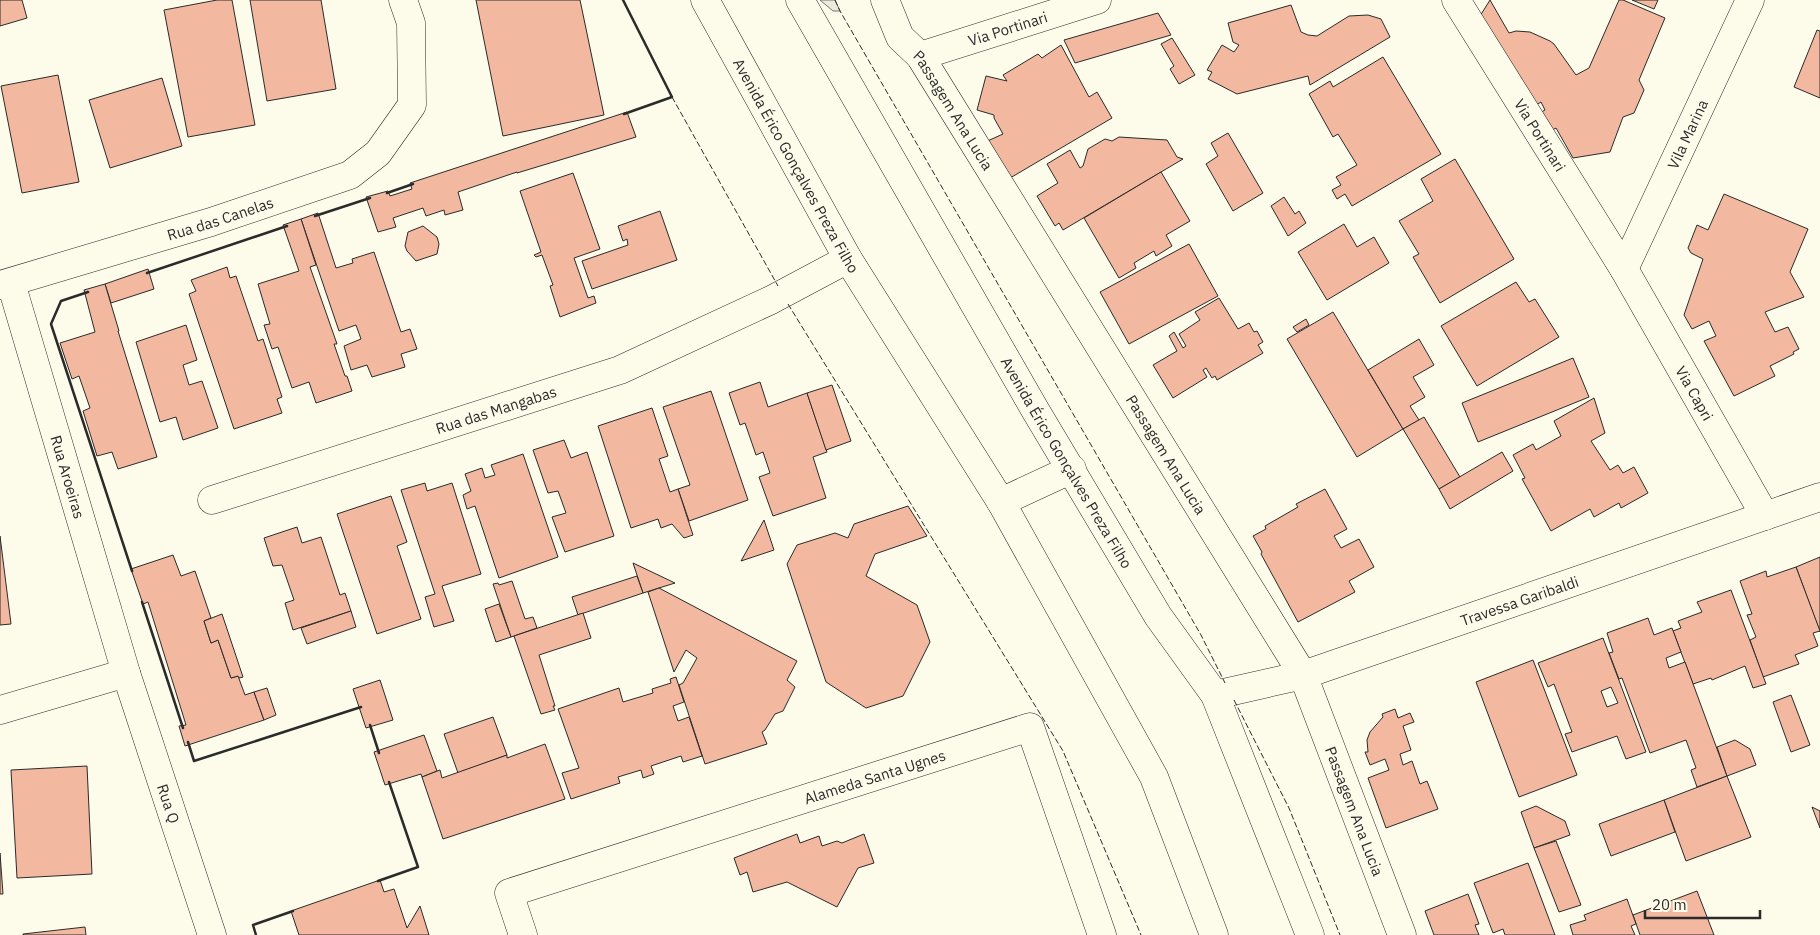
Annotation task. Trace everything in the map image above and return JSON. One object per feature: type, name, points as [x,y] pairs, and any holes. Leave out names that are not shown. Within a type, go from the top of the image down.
[{"type":"street","name":"Rua das Canelas","points":[[5,284],[212,222],[350,175],[378,153],[412,105],[411,23],[403,0]]},
{"type":"street","name":"Avenida Érico Gonçalves Preza Filho","points":[[705,0],[848,259],[1000,502],[1154,776],[1214,935]]},
{"type":"street","name":"Avenida Érico Gonçalves Preza Filho","points":[[800,0],[1034,408],[1158,616],[1215,696],[1310,935]]},
{"type":"street","name":"Passagem Ana Lucia","points":[[885,0],[900,37],[920,56],[1303,674],[1402,935]]},
{"type":"street","name":"Via Portinari","points":[[920,56],[1097,0]]},
{"type":"street","name":"Via Portinari","points":[[1456,0],[1624,269]]},
{"type":"street","name":"Vila Marina","points":[[1624,269],[1750,0]]},
{"type":"street","name":"Rua das Mangabas","points":[[212,500],[620,370],[771,300],[848,259]]},
{"type":"street","name":"Via Capri","points":[[1624,269],[1765,516]]},
{"type":"street","name":"Rua Aroeiras","points":[[5,284],[126,673]]},
{"type":"street","points":[[1000,502],[1072,469]]},
{"type":"street","name":"Travessa Garibaldi","points":[[1215,696],[1303,674],[1820,497]]},
{"type":"street","points":[[0,710],[126,673]]},
{"type":"street","name":"Rua Q","points":[[126,673],[212,935]]},
{"type":"street","name":"Alameda Santa Ugnes","points":[[524,935],[509,893],[1030,727],[1102,935]]},
{"type":"shaded area","points":[[820,0],[835,0],[840,11],[833,11]]},
{"type":"building","points":[[0,0],[22,0],[27,18],[0,26]]},
{"type":"building","points":[[217,0],[232,0],[255,125],[188,137],[164,10]]},
{"type":"building","points":[[250,0],[321,0],[336,89],[267,101]]},
{"type":"building","points":[[476,0],[580,0],[604,115],[503,136]]},
{"type":"building","points":[[1490,0],[1509,33],[1516,31],[1530,32],[1550,41],[1576,75],[1589,68],[1619,0],[1665,18],[1639,80],[1644,90],[1634,113],[1623,117],[1610,152],[1573,158],[1556,128],[1549,132],[1538,114],[1545,110],[1541,102],[1533,107],[1480,16]]},
{"type":"building","points":[[1632,0],[1658,0],[1654,9]]},
{"type":"building","points":[[1291,5],[1301,32],[1308,35],[1317,36],[1349,16],[1368,15],[1381,19],[1390,37],[1310,85],[1308,76],[1237,94],[1208,79],[1212,72],[1207,70],[1222,45],[1234,52],[1239,45],[1233,42],[1228,23]]},
{"type":"building","points":[[1158,13],[1171,35],[1075,63],[1064,40]]},
{"type":"building","points":[[1817,30],[1820,31],[1820,98],[1794,87]]},
{"type":"building","points":[[1172,38],[1195,75],[1179,84],[1170,69],[1174,66],[1161,44]]},
{"type":"building","points":[[1061,45],[1089,97],[1097,92],[1112,118],[1005,181],[983,143],[1003,134],[994,115],[977,110],[986,76],[1007,81],[1003,75],[1038,54],[1042,58]]},
{"type":"building","points":[[1383,57],[1441,154],[1352,206],[1345,194],[1337,199],[1332,190],[1341,185],[1336,177],[1357,165],[1338,134],[1333,137],[1309,94],[1330,81],[1333,87]]},
{"type":"building","points":[[58,75],[79,182],[22,193],[1,86]]},
{"type":"building","points":[[162,78],[182,146],[110,168],[89,100]]},
{"type":"building","points":[[627,112],[636,137],[517,172],[458,192],[463,210],[445,215],[444,210],[426,216],[423,208],[393,218],[396,227],[378,232],[366,197],[388,191],[390,196],[412,189],[410,183]]},
{"type":"building","points":[[1228,133],[1263,193],[1233,211],[1206,164],[1218,156],[1211,143]]},
{"type":"building","points":[[1119,137],[1167,140],[1177,157],[1183,159],[1063,230],[1059,223],[1055,226],[1037,196],[1058,183],[1047,164],[1070,150],[1080,168],[1083,166],[1088,149],[1105,139],[1112,141]]},
{"type":"building","points":[[1455,159],[1514,259],[1440,303],[1413,257],[1419,254],[1399,221],[1433,201],[1421,179]]},
{"type":"building","points":[[1161,172],[1190,221],[1166,235],[1172,246],[1156,256],[1154,251],[1134,263],[1136,268],[1119,278],[1084,218]]},
{"type":"building","points":[[573,173],[600,249],[574,258],[588,298],[594,296],[596,303],[560,317],[550,286],[553,285],[542,255],[536,257],[534,255],[541,252],[520,191]]},
{"type":"building","points":[[1724,194],[1808,229],[1790,272],[1804,297],[1765,312],[1775,332],[1788,327],[1799,349],[1793,352],[1794,354],[1770,366],[1775,376],[1734,396],[1704,341],[1716,336],[1709,321],[1692,329],[1684,315],[1703,259],[1691,253],[1688,248],[1697,225],[1708,230]]},
{"type":"building","points":[[1284,197],[1295,214],[1299,211],[1306,223],[1288,236],[1271,206]]},
{"type":"building","points":[[660,211],[677,260],[592,289],[582,261],[628,245],[627,239],[623,241],[618,226]]},
{"type":"building","points":[[318,213],[336,268],[353,263],[352,259],[374,252],[401,332],[410,329],[417,349],[401,354],[405,367],[372,377],[367,365],[351,370],[344,346],[361,339],[356,325],[339,331],[301,219]]},
{"type":"building","points":[[301,219],[316,265],[310,267],[337,344],[334,344],[352,391],[316,403],[309,382],[292,388],[278,347],[272,349],[264,325],[270,324],[258,284],[299,271],[283,225]]},
{"type":"building","points":[[1344,224],[1357,247],[1374,237],[1389,263],[1327,300],[1298,252]]},
{"type":"building","points":[[423,226],[437,237],[439,244],[437,254],[416,261],[405,246],[408,232]]},
{"type":"building","points":[[1189,244],[1218,296],[1129,344],[1100,292]]},
{"type":"building","points":[[227,267],[230,278],[236,276],[258,341],[263,339],[282,397],[277,399],[282,413],[234,429],[189,294],[196,291],[191,280]]},
{"type":"building","points":[[148,269],[154,289],[111,303],[105,284]]},
{"type":"building","points":[[1516,282],[1529,302],[1535,299],[1559,337],[1477,386],[1441,326]]},
{"type":"building","points":[[105,284],[157,457],[118,469],[112,452],[97,456],[83,411],[90,408],[79,376],[72,379],[60,343],[95,332],[84,290]]},
{"type":"building","points":[[1219,298],[1238,329],[1249,323],[1254,332],[1257,331],[1263,342],[1258,345],[1263,353],[1217,380],[1215,376],[1212,378],[1206,368],[1203,370],[1207,377],[1173,398],[1153,365],[1177,351],[1169,336],[1174,332],[1183,348],[1186,346],[1179,334],[1200,320],[1195,312]]},
{"type":"building","points":[[1333,312],[1403,429],[1357,457],[1287,339]]},
{"type":"building","points":[[1306,319],[1309,325],[1297,332],[1293,327]]},
{"type":"building","points":[[186,325],[197,360],[183,365],[189,385],[202,381],[218,428],[183,440],[176,417],[160,422],[136,342]]},
{"type":"building","points":[[1419,339],[1434,365],[1413,377],[1425,397],[1410,406],[1419,420],[1403,429],[1368,370]]},
{"type":"building","points":[[1573,358],[1589,397],[1478,442],[1462,403]]},
{"type":"building","points":[[760,382],[768,407],[807,393],[827,452],[813,457],[826,498],[773,516],[759,477],[770,473],[763,452],[756,455],[745,423],[740,425],[729,393]]},
{"type":"building","points":[[832,385],[851,441],[826,450],[807,393]]},
{"type":"building","points":[[711,391],[748,500],[689,521],[678,489],[690,485],[663,407]]},
{"type":"building","points":[[1594,398],[1605,433],[1591,441],[1610,470],[1618,465],[1623,473],[1634,467],[1648,493],[1621,508],[1619,503],[1594,517],[1590,509],[1551,531],[1522,479],[1525,478],[1513,455],[1533,444],[1536,450],[1561,436],[1554,421]]},
{"type":"building","points":[[652,408],[668,456],[659,459],[670,492],[678,489],[693,535],[684,538],[672,524],[661,528],[658,519],[631,528],[598,426]]},
{"type":"building","points":[[1424,417],[1460,477],[1439,489],[1403,429]]},
{"type":"building","points":[[564,440],[571,458],[587,452],[614,536],[565,552],[552,517],[566,513],[558,491],[548,493],[533,450]]},
{"type":"building","points":[[1502,452],[1513,471],[1450,509],[1439,489]]},
{"type":"building","points":[[523,454],[558,557],[499,578],[475,506],[467,509],[463,495],[471,491],[465,474],[482,468],[485,478],[495,475],[491,465]]},
{"type":"building","points":[[425,483],[427,491],[452,483],[481,574],[442,586],[454,621],[434,627],[425,597],[435,594],[401,490]]},
{"type":"building","points":[[1325,489],[1347,529],[1334,536],[1341,548],[1359,539],[1374,567],[1349,581],[1355,592],[1298,622],[1253,536],[1266,529],[1265,526],[1298,507],[1296,504]]},
{"type":"building","points":[[391,496],[407,542],[397,546],[421,619],[377,634],[337,514]]},
{"type":"building","points":[[908,506],[927,536],[875,554],[866,576],[917,605],[930,642],[903,696],[866,708],[826,682],[787,564],[797,545],[835,533],[848,538],[854,524]]},
{"type":"building","points":[[764,520],[774,550],[741,561]]},
{"type":"building","points":[[297,527],[302,543],[321,537],[340,595],[345,593],[351,611],[293,630],[285,603],[294,600],[282,565],[273,566],[264,538]]},
{"type":"building","points":[[0,536],[11,624],[0,625]]},
{"type":"building","points":[[173,555],[181,576],[195,571],[211,618],[204,621],[211,643],[218,640],[231,678],[238,676],[245,695],[254,692],[264,720],[185,746],[179,726],[186,725],[148,602],[143,604],[131,569]]},
{"type":"building","points":[[1820,557],[1820,632],[1796,567]]},
{"type":"building","points":[[633,563],[675,583],[643,593]]},
{"type":"building","points":[[1796,567],[1820,631],[1813,633],[1818,646],[1795,655],[1799,664],[1763,677],[1750,640],[1756,637],[1747,615],[1752,614],[1740,581],[1766,571],[1767,577]]},
{"type":"building","points":[[637,576],[643,593],[578,615],[572,597]]},
{"type":"building","points":[[512,581],[525,619],[533,617],[537,628],[511,637],[493,584],[498,583],[499,585]]},
{"type":"building","points":[[659,588],[797,661],[787,680],[795,687],[783,711],[775,714],[762,732],[767,744],[705,764],[679,685],[683,683],[697,658],[686,650],[674,672],[648,592]]},
{"type":"building","points":[[1731,590],[1766,684],[1753,688],[1745,666],[1712,680],[1711,678],[1693,684],[1673,631],[1681,628],[1678,621],[1702,612],[1697,602]]},
{"type":"building","points":[[499,604],[511,637],[496,642],[485,609]]},
{"type":"building","points":[[351,611],[356,627],[307,644],[301,628]]},
{"type":"building","points":[[583,613],[591,638],[539,655],[555,706],[553,706],[555,710],[541,714],[514,636]]},
{"type":"building","points":[[222,614],[243,677],[231,678],[218,640],[211,643],[204,621]]},
{"type":"building","points":[[1648,618],[1654,635],[1672,628],[1681,652],[1666,658],[1669,668],[1685,662],[1727,776],[1697,787],[1691,770],[1696,768],[1686,740],[1650,753],[1622,678],[1619,679],[1609,653],[1613,652],[1607,633]]},
{"type":"building","points":[[1603,638],[1646,752],[1626,759],[1617,736],[1572,752],[1565,734],[1572,732],[1554,684],[1548,687],[1538,663]],"holes":[[[1611,687],[1618,703],[1607,707],[1601,691]]]},
{"type":"building","points":[[1533,660],[1577,775],[1519,797],[1476,682]]},
{"type":"building","points":[[676,677],[684,702],[673,706],[678,721],[689,717],[702,756],[683,762],[681,756],[651,766],[654,774],[643,778],[641,770],[618,777],[620,783],[571,799],[562,773],[579,768],[558,709],[619,688],[623,702],[653,693],[652,689],[671,683],[670,679]]},
{"type":"building","points":[[380,680],[393,720],[366,728],[353,689]]},
{"type":"building","points":[[267,688],[276,715],[264,720],[254,692]]},
{"type":"building","points":[[1791,695],[1810,745],[1791,752],[1773,702]]},
{"type":"building","points":[[1395,709],[1398,718],[1410,713],[1414,722],[1403,726],[1411,750],[1400,754],[1403,765],[1412,761],[1420,784],[1427,781],[1438,809],[1386,828],[1368,778],[1389,770],[1385,759],[1370,765],[1365,752],[1368,752],[1367,740],[1370,732],[1383,717],[1382,714]]},
{"type":"building","points":[[493,717],[507,755],[458,773],[444,734]]},
{"type":"building","points":[[424,735],[437,771],[422,777],[421,774],[385,785],[374,752]]},
{"type":"building","points":[[1735,740],[1750,749],[1756,765],[1727,776],[1717,747]]},
{"type":"building","points":[[545,744],[565,799],[443,839],[422,777],[440,770],[442,778]]},
{"type":"building","points":[[87,766],[92,874],[17,878],[11,770]]},
{"type":"building","points":[[1727,776],[1751,837],[1686,861],[1664,800]]},
{"type":"building","points":[[1664,800],[1675,832],[1611,856],[1599,824]]},
{"type":"building","points":[[1536,806],[1565,821],[1570,835],[1534,848],[1521,812]]},
{"type":"building","points":[[1812,807],[1820,811],[1820,828]]},
{"type":"building","points":[[797,834],[800,843],[819,836],[822,846],[837,841],[842,843],[864,834],[874,863],[858,868],[837,907],[787,882],[753,892],[747,872],[740,875],[734,858]]},
{"type":"building","points":[[1556,841],[1581,905],[1559,912],[1534,848]]},
{"type":"building","points":[[0,853],[3,894],[0,894]]},
{"type":"building","points":[[1528,863],[1555,935],[1505,935],[1503,929],[1493,933],[1474,883]]},
{"type":"building","points":[[380,880],[384,892],[394,889],[407,928],[420,906],[429,935],[299,935],[291,911]]},
{"type":"building","points":[[1697,891],[1714,935],[1640,935],[1633,915]]},
{"type":"building","points":[[1468,894],[1479,924],[1475,925],[1479,935],[1434,935],[1425,911]]},
{"type":"building","points":[[1627,899],[1636,924],[1631,926],[1635,935],[1573,935],[1570,925],[1586,920],[1584,915]]},
{"type":"building","points":[[85,927],[86,935],[23,935],[23,934]]},
{"type":"fence","points":[[835,0],[1201,635],[1225,683]]},
{"type":"fence","points":[[672,97],[778,286]]},
{"type":"fence","points":[[788,304],[1063,751],[1141,935]]},
{"type":"fence","points":[[1234,700],[1289,808],[1340,935]]},
{"type":"wall","points":[[623,0],[672,97],[624,114]]},
{"type":"wall","points":[[387,193],[413,184]]},
{"type":"wall","points":[[315,216],[370,198]]},
{"type":"wall","points":[[147,273],[287,226]]},
{"type":"wall","points":[[88,292],[61,301],[51,324],[132,571]]},
{"type":"wall","points":[[142,602],[183,728]]},
{"type":"wall","points":[[188,742],[194,761],[361,707]]},
{"type":"wall","points":[[370,725],[379,753]]},
{"type":"wall","points":[[378,881],[418,867],[389,782]]},
{"type":"wall","points":[[256,935],[253,925],[293,911]]}]
